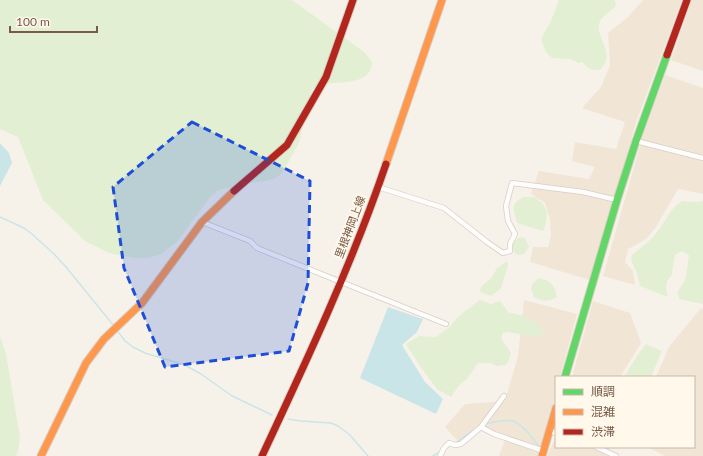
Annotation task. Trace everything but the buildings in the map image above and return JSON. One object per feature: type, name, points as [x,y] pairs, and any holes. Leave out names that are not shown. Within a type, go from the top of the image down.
[{"type":"street","points":[[41,456],[86,363],[104,339],[142,303],[202,222],[233,192],[287,145],[326,77],[352,0]]},
{"type":"street","name":"里根神岡上線","points":[[262,456],[306,363],[341,282],[378,187],[442,0]]},
{"type":"street","points":[[565,376],[636,141],[687,0]]},
{"type":"street","points":[[636,141],[703,158]]},
{"type":"street","points":[[378,187],[444,208],[503,253],[510,251],[510,244],[515,234],[508,221],[506,206],[512,183],[583,192],[617,200]]},
{"type":"street","points":[[202,222],[250,241],[257,248],[446,324]]},
{"type":"street","points":[[440,456],[444,448],[449,443],[455,445],[461,444],[481,427],[504,396]]},
{"type":"street","points":[[481,427],[494,434],[543,453],[553,432],[555,416]]},
{"type":"street","points":[[598,448],[616,456]]},
{"type":"highlighted area","points":[[192,122],[310,181],[308,283],[289,351],[165,367],[124,268],[113,187]]},
{"type":"shaded area","points":[[643,0],[682,0],[636,122],[616,195],[590,280],[530,262],[533,247],[548,247],[551,236],[550,219],[545,203],[531,194],[539,171],[589,179],[595,167],[572,161],[575,142],[616,149],[625,122],[582,108],[601,87],[610,65],[608,33],[628,17]]},
{"type":"shaded area","points":[[692,0],[703,0],[703,71],[671,60]]},
{"type":"shaded area","points":[[665,75],[703,88],[703,194],[678,189],[656,227],[647,238],[628,249],[625,262],[633,271],[635,285],[603,276],[644,132]]},
{"type":"shaded area","points":[[524,300],[577,314],[560,376],[555,376],[555,399],[547,432],[538,456],[499,456],[506,437],[485,428],[461,445],[445,427],[465,404],[505,401],[518,356]]},
{"type":"shaded area","points":[[593,301],[630,313],[641,343],[621,376],[572,376]]},
{"type":"shaded area","points":[[701,308],[703,309],[703,456],[665,456],[649,448],[695,448],[695,376],[656,376],[669,347]]},
{"type":"shaded area","points":[[555,439],[555,448],[610,448],[607,456],[547,456]]},
{"type":"green space","points":[[0,0],[292,0],[364,52],[372,63],[370,71],[360,79],[326,84],[313,88],[299,143],[285,168],[276,178],[219,190],[211,196],[177,242],[161,254],[149,258],[123,256],[109,253],[85,241],[43,200],[18,137],[0,129]]},
{"type":"green space","points":[[559,0],[615,0],[616,6],[600,21],[600,36],[607,56],[601,69],[593,70],[582,62],[579,63],[570,59],[552,58],[546,52],[541,39],[551,21]]},
{"type":"green space","points":[[524,197],[535,197],[543,204],[547,212],[546,223],[543,231],[517,223],[514,205]]},
{"type":"green space","points":[[682,201],[703,201],[703,304],[679,299],[678,291],[686,278],[689,255],[682,251],[675,255],[672,275],[667,281],[666,289],[668,297],[640,286],[637,273],[631,260],[632,255],[652,238],[671,211]]},
{"type":"green space","points":[[520,237],[525,238],[529,247],[524,254],[517,255],[511,244]]},
{"type":"green space","points":[[507,261],[508,266],[501,288],[491,296],[480,292],[481,287],[492,277],[497,268]]},
{"type":"green space","points":[[539,278],[552,284],[557,297],[546,301],[534,297],[531,289],[533,283]]},
{"type":"green space","points":[[480,300],[491,304],[500,301],[509,313],[532,319],[540,326],[544,332],[544,335],[529,336],[508,332],[503,333],[501,338],[511,353],[506,365],[496,366],[491,363],[478,363],[467,379],[459,385],[451,397],[437,389],[406,344],[419,336],[436,337],[447,329],[461,314]]},
{"type":"green space","points":[[0,336],[6,354],[20,437],[16,456],[0,456]]},
{"type":"green space","points":[[646,344],[662,351],[651,376],[625,376]]},
{"type":"water","points":[[0,143],[9,153],[12,163],[0,186]]},
{"type":"water","points":[[388,307],[423,319],[417,332],[402,345],[425,382],[443,399],[436,414],[360,378]]},
{"type":"waterway","points":[[0,217],[24,228],[54,254],[114,326]]},
{"type":"waterway","points":[[116,329],[125,341],[133,347],[145,353],[185,365],[201,374],[232,396],[272,415]]},
{"type":"waterway","points":[[288,419],[331,423],[338,426],[349,434],[368,456]]},
{"type":"waterway","points":[[485,424],[510,420],[513,421],[524,429],[540,448]]},
{"type":"waterway","points":[[455,443],[478,427]]},
{"type":"waterway","points":[[433,456],[440,452]]},
{"type":"traffic: fast","points":[[565,376],[617,200],[636,141],[667,55]]},
{"type":"traffic: slow","points":[[386,164],[442,0]]},
{"type":"traffic: slow","points":[[41,456],[86,363],[104,339],[142,303],[202,222],[234,191]]},
{"type":"traffic: slow","points":[[542,456],[555,411]]},
{"type":"traffic: jam","points":[[234,191],[287,145],[326,77],[353,0]]},
{"type":"traffic: jam","points":[[667,55],[687,0]]},
{"type":"traffic: jam","points":[[262,456],[344,275],[386,164]]}]
